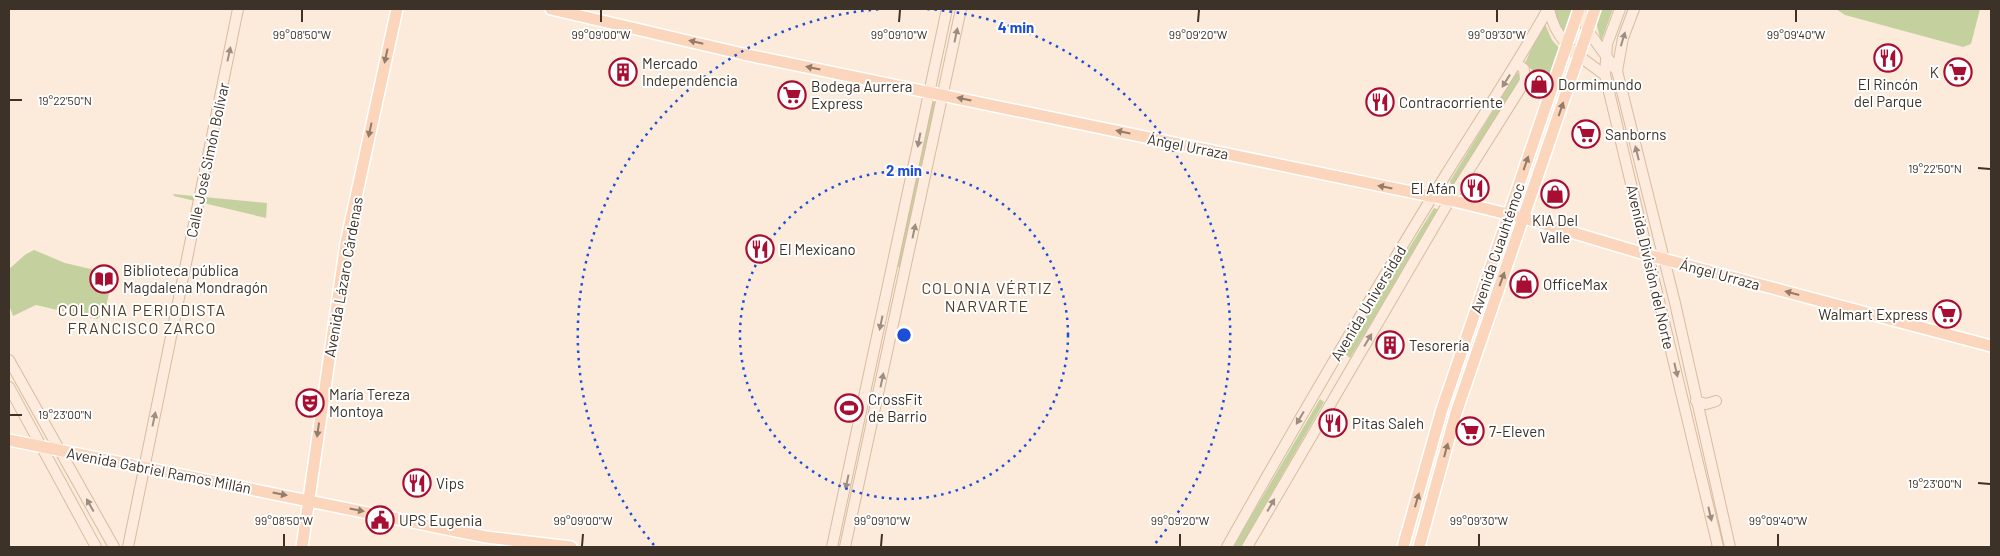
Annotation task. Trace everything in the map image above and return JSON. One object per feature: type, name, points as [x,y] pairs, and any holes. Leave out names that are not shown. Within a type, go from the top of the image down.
[{"type":"main road","name":"Calle José Simón Bolívar","points":[[128,547],[238,9]]},
{"type":"main road","name":"Avenida Lázaro Cárdenas","points":[[302,547],[346,243],[397,9]]},
{"type":"main road","points":[[551,9],[743,54],[929,92]]},
{"type":"main road","points":[[832,547],[947,9]]},
{"type":"main road","points":[[846,547],[961,9]]},
{"type":"main road","points":[[1548,9],[1551,23],[1567,45],[1605,75]]},
{"type":"main road","name":"Avenida Universidad","points":[[1227,547],[1284,445],[1548,9]]},
{"type":"main road","name":"Avenida Cuauhtémoc","points":[[1403,547],[1442,409],[1579,9]]},
{"type":"main road","name":"Avenida División del Norte","points":[[1579,9],[1588,31],[1617,71],[1662,259],[1675,303],[1730,547]]},
{"type":"main road","name":"Avenida Cuauhtémoc","points":[[1419,547],[1456,413],[1595,9]]},
{"type":"main road","points":[[1605,75],[1605,54],[1610,34],[1620,9]]},
{"type":"main road","points":[[1617,71],[1623,38],[1634,9]]},
{"type":"main road","name":"Avenida Universidad","points":[[1247,547],[1450,200],[1525,81],[1524,69],[1517,63]]},
{"type":"main road","name":"Avenida División del Norte","points":[[1605,75],[1718,547]]},
{"type":"main road","name":"Ángel Urraza","points":[[929,92],[1450,200],[1509,214],[1662,259],[1991,346]]},
{"type":"main road","points":[[9,360],[114,547]]},
{"type":"main road","points":[[9,387],[96,547]]},
{"type":"main road","points":[[1696,400],[1706,404],[1716,401]]},
{"type":"main road","name":"Avenida Gabriel Ramos Millán","points":[[9,440],[486,537],[571,547]]},
{"type":"green space","points":[[1554,9],[1575,9],[1567,36],[1557,26]]},
{"type":"green space","points":[[1601,9],[1613,9],[1601,42],[1596,22]]},
{"type":"green space","points":[[1836,9],[1980,9],[1971,44],[1963,47],[1845,15]]},
{"type":"green space","points":[[1544,22],[1552,40],[1561,50],[1552,76],[1544,72],[1534,72],[1525,63]]},
{"type":"green space","points":[[1517,72],[1521,77],[1452,189],[1450,181]]},
{"type":"green space","points":[[928,101],[938,102],[903,268],[895,266]]},
{"type":"green space","points":[[173,194],[267,203],[266,218],[174,196]]},
{"type":"green space","points":[[1434,208],[1440,210],[1350,358],[1344,353]]},
{"type":"green space","points":[[34,250],[65,263],[95,270],[94,284],[110,288],[105,312],[97,319],[36,305],[13,316],[9,305],[9,269],[26,254]]},
{"type":"green space","points":[[1320,399],[1324,402],[1241,547],[1233,547]]},
{"type":"place","name":"El Rincón del Parque","points":[[1888,58]]},
{"type":"place","name":"Mercado Independencia","points":[[623,72]]},
{"type":"place","name":"K","points":[[1958,72]]},
{"type":"place","name":"Dormimundo","points":[[1539,84]]},
{"type":"place","name":"Bodega Aurrera Express","points":[[792,95]]},
{"type":"place","name":"Contracorriente","points":[[1380,102]]},
{"type":"place","name":"Sanborns","points":[[1586,134]]},
{"type":"place","name":"El Afán","points":[[1475,188]]},
{"type":"place","name":"KIA Del Valle","points":[[1555,194]]},
{"type":"place","name":"El Mexicano","points":[[760,249]]},
{"type":"place","name":"Biblioteca pública Magdalena Mondragón","points":[[104,279]]},
{"type":"place","name":"OfficeMax","points":[[1524,284]]},
{"type":"place","name":"Walmart Express","points":[[1947,314]]},
{"type":"place","name":"Tesorería","points":[[1390,345]]},
{"type":"place","name":"María Tereza Montoya","points":[[310,403]]},
{"type":"place","name":"CrossFit de Barrio","points":[[849,408]]},
{"type":"place","name":"Pitas Saleh","points":[[1333,423]]},
{"type":"place","name":"7-Eleven","points":[[1470,431]]},
{"type":"place","name":"Vips","points":[[417,483]]},
{"type":"place","name":"UPS Eugenia","points":[[380,520]]},
{"type":"district","name":"COLONIA VÉRTIZ NARVARTE","points":[[987,296]]},
{"type":"district","name":"COLONIA PERIODISTA FRANCISCO ZARCO","points":[[142,318]]}]
